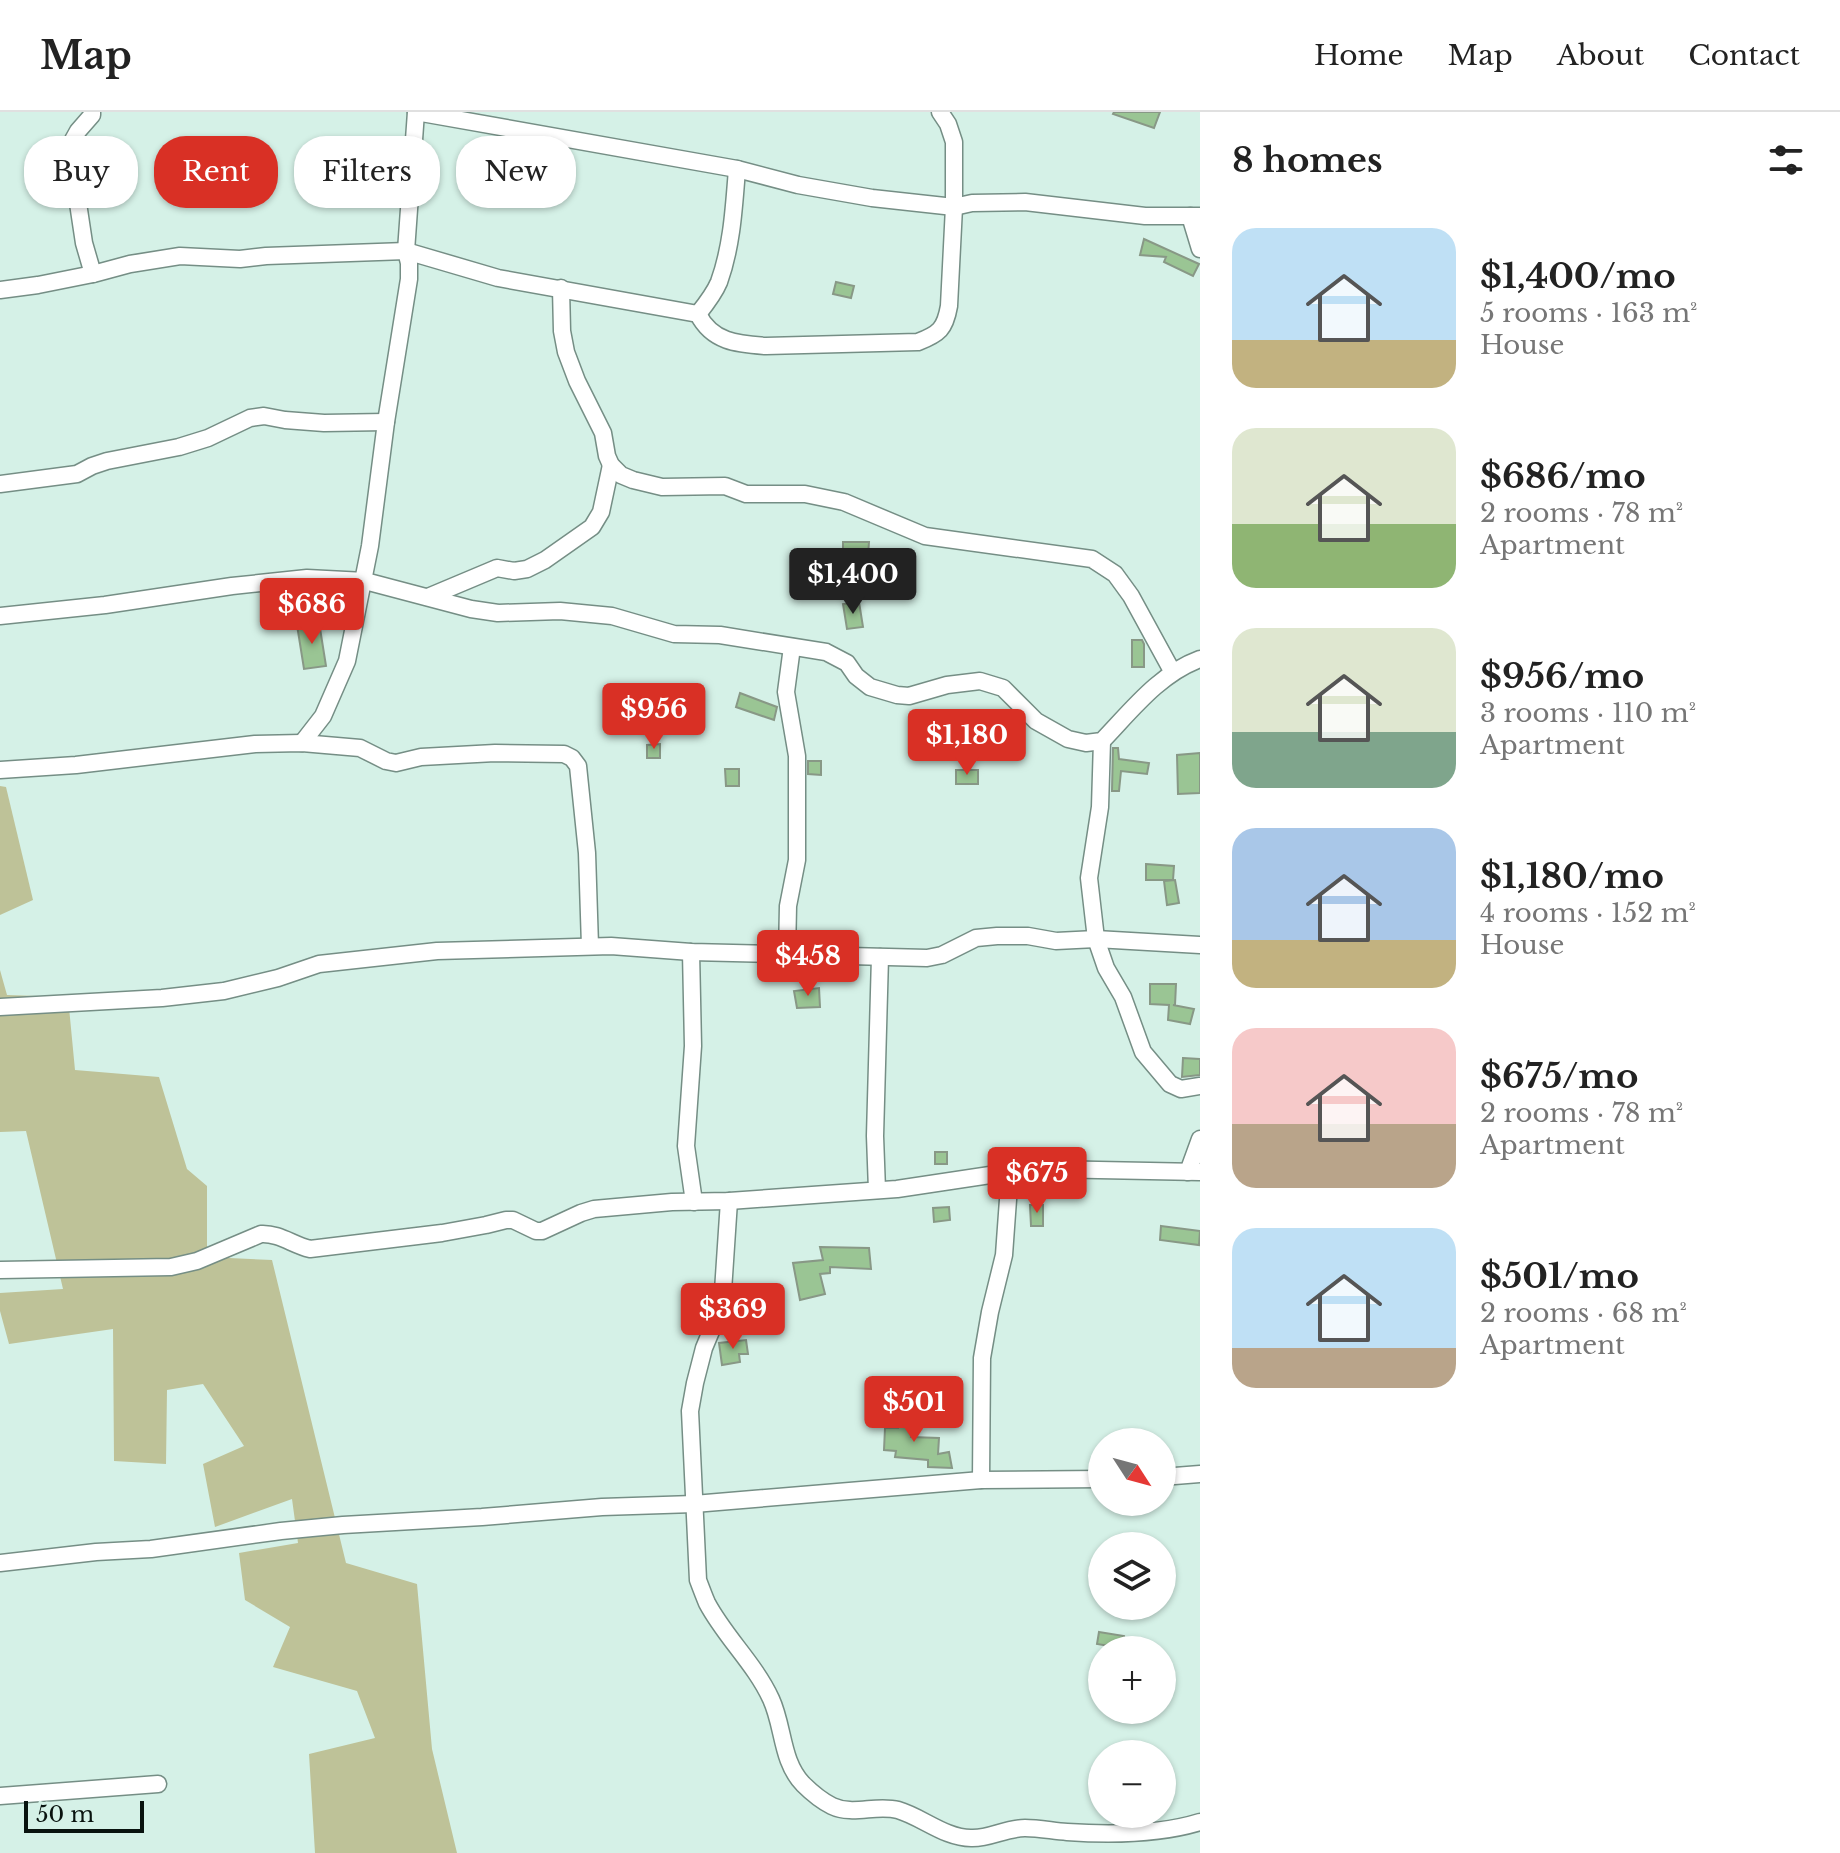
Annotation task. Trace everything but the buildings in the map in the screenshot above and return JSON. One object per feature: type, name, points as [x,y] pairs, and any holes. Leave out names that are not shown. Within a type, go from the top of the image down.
[{"type":"street","points":[[92,112],[73,140],[70,150],[84,243],[93,274]]},
{"type":"street","points":[[302,743],[323,716],[347,661],[365,581],[409,279],[406,251],[416,112],[737,169],[798,185],[872,198],[954,207],[972,203],[1025,202],[1145,216],[1195,216],[1200,249]]},
{"type":"street","points":[[698,314],[712,334],[751,345],[918,342],[936,335],[946,321],[949,306],[954,207],[954,142],[940,112]]},
{"type":"street","points":[[698,314],[719,282],[733,224],[737,169]]},
{"type":"street","points":[[0,290],[180,256],[240,259],[406,251],[498,278],[698,314]]},
{"type":"street","points":[[561,288],[566,352],[603,433],[611,465],[621,475],[662,487],[725,486],[746,494],[805,494],[844,502],[925,536],[1092,559],[1115,574],[1131,596],[1172,671]]},
{"type":"street","points":[[0,484],[77,474],[107,461],[208,438],[250,418],[264,416],[324,423],[386,422]]},
{"type":"street","points":[[428,597],[497,568],[514,571],[527,569],[592,527],[601,512],[611,465]]},
{"type":"street","points":[[0,616],[307,578],[365,581],[471,609],[498,613],[560,611],[612,616],[674,634],[720,635],[826,652],[847,663],[856,676],[870,687],[897,695],[909,696],[947,685],[980,681],[1003,688],[1036,721],[1068,739],[1086,743],[1102,741],[1172,671],[1200,659]]},
{"type":"street","points":[[787,954],[788,906],[797,860],[797,756],[786,692],[792,647]]},
{"type":"street","points":[[323,716],[340,746]]},
{"type":"street","points":[[1102,741],[1100,807],[1089,878],[1096,939],[1106,968],[1123,997],[1143,1052],[1170,1084],[1181,1089],[1200,1086]]},
{"type":"street","points":[[0,770],[76,765],[255,744],[302,743],[360,748],[396,763],[421,757],[495,753],[564,754],[578,766],[587,853],[590,946]]},
{"type":"street","points":[[0,1007],[162,998],[224,991],[319,964],[437,951],[590,946],[691,952],[927,958],[942,955],[976,938],[997,936],[1200,945]]},
{"type":"street","points":[[691,952],[693,1046],[686,1146],[694,1202]]},
{"type":"street","points":[[877,1190],[875,1136],[880,957]]},
{"type":"street","points":[[0,1270],[171,1267],[197,1261],[261,1234],[284,1238],[310,1249],[442,1233],[506,1220],[542,1231],[594,1209],[877,1190],[1010,1172],[1048,1169],[1194,1172],[1200,1139]]},
{"type":"street","points":[[981,1480],[982,1358],[1004,1255],[1010,1172]]},
{"type":"street","points":[[729,1201],[723,1291],[717,1317],[704,1348],[690,1411],[698,1580],[708,1603],[770,1696],[778,1716],[789,1765],[803,1784],[830,1805],[847,1811],[883,1807],[900,1810],[959,1837],[984,1837],[1024,1828],[1109,1833],[1176,1829],[1200,1822]]},
{"type":"street","points":[[1176,1476],[1200,1474]]},
{"type":"street","points":[[0,1563],[151,1549],[343,1525],[602,1507],[694,1504],[981,1480],[1088,1479]]},
{"type":"street","points":[[0,1796],[158,1784]]},
{"type":"green space","points":[[0,786],[6,787],[33,900],[0,915]]},
{"type":"green space","points":[[0,970],[7,995],[68,997],[75,1070],[159,1077],[187,1169],[207,1186],[207,1257],[272,1260],[346,1563],[417,1584],[432,1749],[457,1853],[315,1853],[309,1754],[375,1738],[357,1691],[273,1667],[290,1627],[245,1600],[239,1553],[298,1543],[292,1499],[215,1527],[203,1464],[244,1446],[203,1384],[167,1390],[166,1464],[114,1461],[113,1329],[9,1344],[0,1311],[0,1293],[63,1289],[26,1131],[0,1132]]}]
